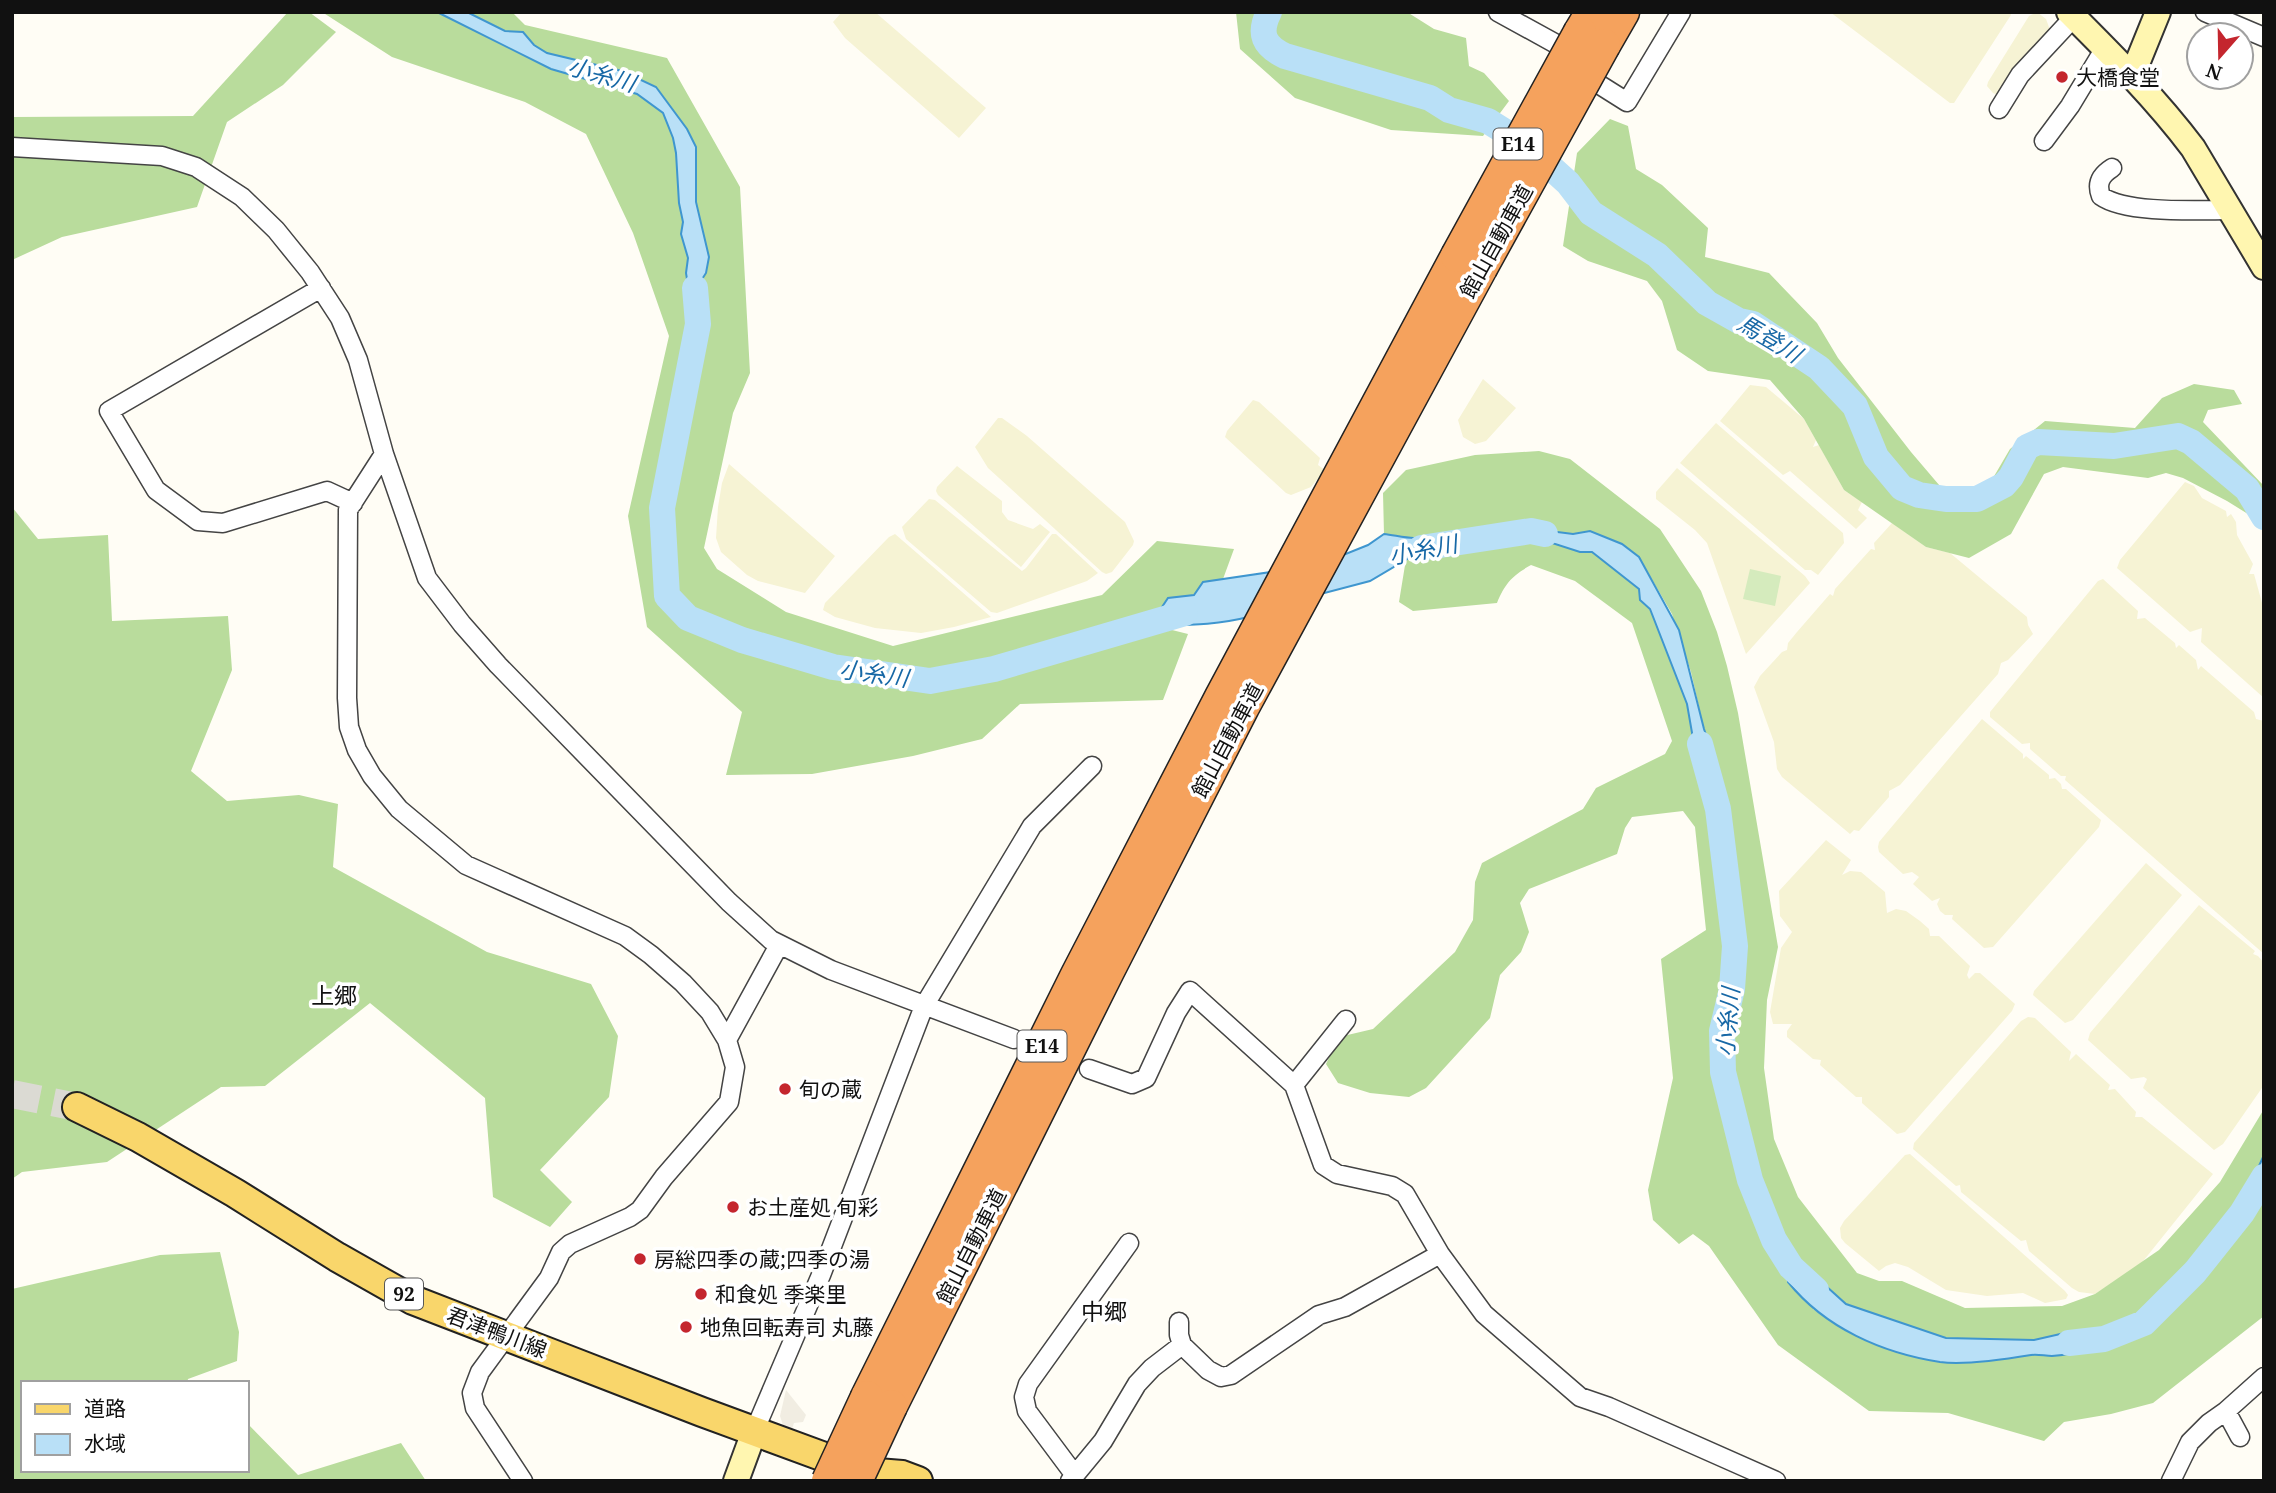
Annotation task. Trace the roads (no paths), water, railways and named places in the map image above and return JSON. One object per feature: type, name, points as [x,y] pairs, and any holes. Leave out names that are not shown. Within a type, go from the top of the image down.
[{"type":"highway","name":"館山自動車道","points":[[888,1405],[1071,987],[1232,702],[1377,433],[1469,262],[1584,34],[1623,12]]},
{"type":"highway","name":"館山自動車道","points":[[828,1481],[888,1405],[983,1222],[1232,702]]},
{"type":"highway","points":[[869,1479],[888,1405]]},
{"type":"main road","points":[[2132,76],[2158,12]]},
{"type":"main road","points":[[2072,15],[2132,76],[2193,148],[2263,264]]},
{"type":"main road","name":"君津鴨川線","points":[[77,1107],[149,1143],[413,1300],[869,1479],[902,1475],[918,1481]]},
{"type":"main road","points":[[736,1481],[754,1432]]},
{"type":"street","points":[[1498,12],[1584,34]]},
{"type":"street","points":[[1600,85],[1627,102],[1681,12]]},
{"type":"street","points":[[2205,12],[2264,37]]},
{"type":"street","points":[[1998,110],[2020,75],[2072,15]]},
{"type":"street","points":[[2044,141],[2070,106],[2105,48]]},
{"type":"street","points":[[12,146],[162,156],[196,167],[242,197],[276,230],[321,288],[340,318],[359,360],[384,454],[427,578],[498,665],[729,902],[779,945],[831,970],[1014,1039]]},
{"type":"street","points":[[2112,168],[2104,173],[2098,185],[2101,196],[2106,200],[2144,208],[2230,210]]},
{"type":"street","points":[[321,288],[109,411],[156,490],[198,521],[223,523],[327,491],[353,503]]},
{"type":"street","points":[[384,454],[348,510],[347,698],[349,727],[357,750],[372,776],[399,809],[466,865],[625,936],[683,983],[710,1012],[727,1040],[734,1067],[729,1102],[664,1177],[640,1210],[570,1244],[561,1252],[549,1278],[480,1372],[472,1393],[474,1408],[523,1481]]},
{"type":"street","points":[[754,1432],[821,1275],[924,1006],[1032,826],[1092,766]]},
{"type":"street","points":[[727,1040],[779,945]]},
{"type":"street","points":[[1088,1069],[1132,1084],[1146,1078],[1176,1013],[1190,991],[1294,1085],[1323,1165],[1337,1174],[1391,1186],[1405,1194],[1440,1254],[1484,1314],[1580,1396],[1776,1481]]},
{"type":"street","points":[[1294,1085],[1346,1020]]},
{"type":"street","points":[[1129,1243],[1028,1384],[1024,1397],[1027,1411],[1072,1477],[1103,1441],[1137,1384],[1182,1345]]},
{"type":"street","points":[[1179,1322],[1182,1345],[1208,1370],[1221,1377],[1231,1375],[1319,1315],[1345,1307],[1440,1254]]},
{"type":"street","points":[[2171,1481],[2190,1442],[2264,1377]]},
{"type":"street","points":[[2226,1411],[2240,1437]]},
{"type":"water","points":[[437,12],[467,12],[505,31],[523,32],[534,45],[547,53],[622,71],[656,87],[687,129],[696,147],[696,202],[709,257],[706,273],[699,284],[698,324],[692,311],[686,273],[688,258],[681,234],[683,222],[676,153],[663,113],[637,94],[551,69]]},
{"type":"water","points":[[1526,528],[1573,534],[1590,531],[1622,544],[1639,557],[1679,630],[1704,729],[1719,773],[1710,779],[1695,750],[1687,704],[1650,609],[1640,600],[1639,589],[1592,552],[1580,552],[1546,541],[1535,543],[1514,539],[1511,534]]},
{"type":"water","points":[[1384,534],[1410,538],[1438,537],[1455,543],[1421,551],[1370,581],[1317,595],[1338,557],[1368,545]]},
{"type":"water","points":[[1271,572],[1248,617],[1191,625],[1156,626],[1152,622],[1168,598],[1194,595],[1203,582]]},
{"type":"water","points":[[2264,1155],[2264,1186],[2242,1216],[2237,1214]]},
{"type":"water","points":[[1791,1267],[1815,1276],[1846,1304],[1946,1338],[2034,1340],[2069,1332],[2102,1336],[2103,1343],[2078,1352],[2052,1356],[2034,1355],[1961,1363],[1918,1358],[1856,1336],[1819,1313],[1788,1282]]},
{"type":"waterway","name":"馬登川","points":[[1269,12],[1264,27],[1265,38],[1272,48],[1285,56],[1430,98],[1449,110],[1488,121],[1526,145],[1568,183],[1591,213],[1657,255],[1707,303],[1739,321],[1753,324],[1819,368],[1855,406],[1876,457],[1902,488],[1919,495],[1946,499],[1977,499],[2004,485],[2027,447],[2038,442],[2114,446],[2178,436],[2191,442],[2247,489],[2264,517]]},
{"type":"waterway","name":"小糸川","points":[[695,288],[698,324],[662,508],[667,596],[688,618],[742,640],[833,667],[930,681],[994,669],[1185,613]]},
{"type":"waterway","name":"小糸川","points":[[1421,548],[1531,531],[1545,534]]},
{"type":"waterway","name":"小糸川","points":[[1700,744],[1718,809],[1735,946],[1732,989],[1722,1031],[1723,1072],[1750,1180],[1774,1240],[1791,1267],[1816,1290]]},
{"type":"waterway","name":"小糸川","points":[[2069,1343],[2104,1339],[2144,1323],[2195,1272],[2242,1213],[2264,1177]]},
{"type":"tunnel","points":[[12,1094],[77,1107]]},
{"type":"place","name":"大橋食堂","points":[[2062,77]]},
{"type":"place","name":"旬の蔵","points":[[785,1089]]},
{"type":"place","name":"お土産処 旬彩","points":[[733,1207]]},
{"type":"place","name":"房総四季の蔵;四季の湯","points":[[640,1259]]},
{"type":"place","name":"和食処 季楽里","points":[[701,1294]]},
{"type":"place","name":"地魚回転寿司 丸藤","points":[[686,1327]]},
{"type":"district","name":"上郷","points":[[334,995]]},
{"type":"district","name":"中郷","points":[[1104,1311]]}]
